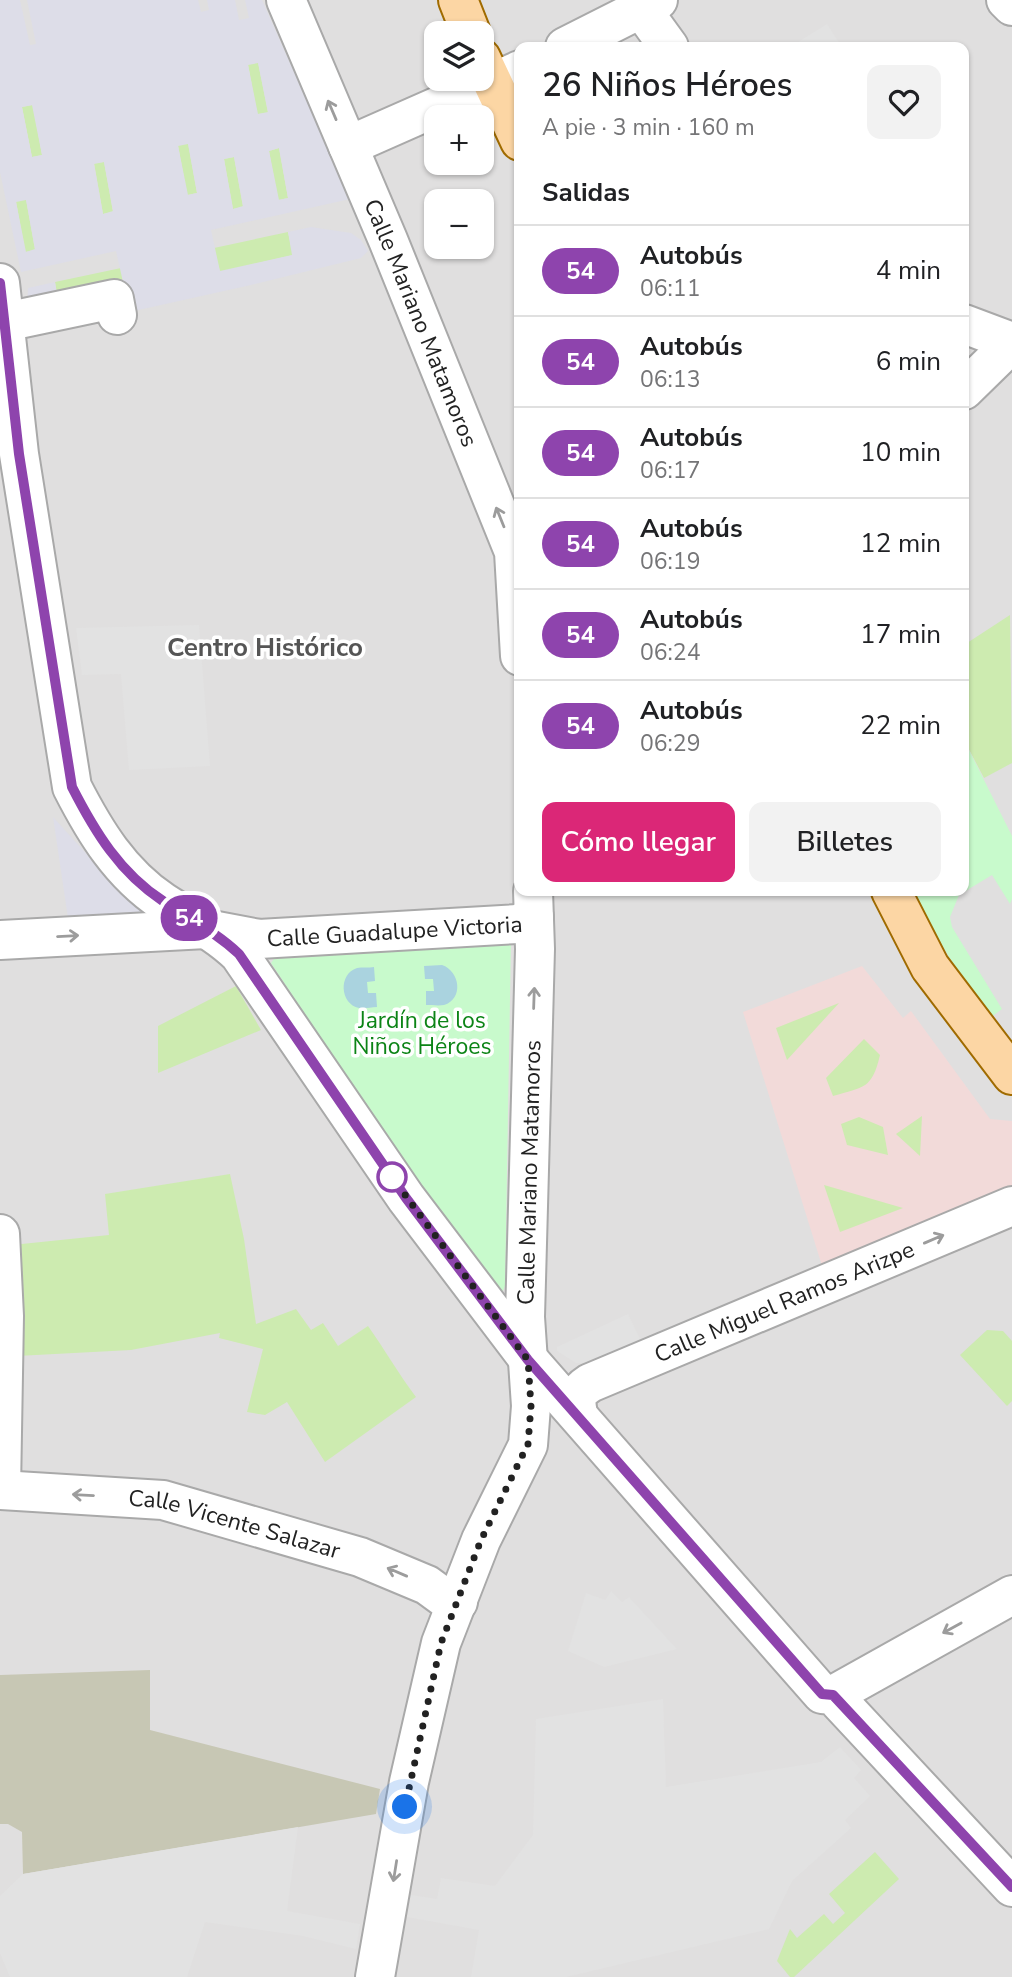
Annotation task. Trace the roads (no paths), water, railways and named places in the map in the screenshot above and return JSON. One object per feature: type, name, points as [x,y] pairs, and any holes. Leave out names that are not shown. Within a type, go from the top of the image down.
[{"type":"main road","points":[[458,0],[466,21]]},
{"type":"main road","points":[[497,71],[514,123]]},
{"type":"main road","points":[[894,896],[930,967],[1012,1075]]},
{"type":"street","name":"Calle Mariano Matamoros","points":[[286,0],[514,552]]},
{"type":"street","points":[[1006,0],[1012,6]]},
{"type":"street","points":[[574,42],[644,3],[666,42]]},
{"type":"street","points":[[348,145],[497,71]]},
{"type":"street","points":[[0,283],[19,454],[72,787],[92,826],[111,854],[159,900],[230,945],[256,976],[406,1198],[528,1360],[584,1398],[822,1694],[833,1695],[1012,1595]]},
{"type":"street","points":[[5,323],[114,299],[117,315]]},
{"type":"street","points":[[969,326],[1012,342],[969,385]]},
{"type":"street","name":"Calle Mariano Matamoros","points":[[375,1977],[409,1782],[441,1643],[481,1540],[528,1444],[531,1406],[524,1317],[536,949],[534,904]]},
{"type":"street","name":"Calle Guadalupe Victoria","points":[[0,940],[206,929],[258,939],[517,924],[534,904]]},
{"type":"street","name":"Calle Miguel Ramos Arizpe","points":[[584,1398],[1012,1206]]},
{"type":"street","points":[[0,1234],[4,1316],[1,1490]]},
{"type":"street","name":"Calle Vicente Salazar","points":[[1,1490],[163,1500],[360,1557],[427,1585],[442,1596],[458,1602]]},
{"type":"street","points":[[833,1695],[1012,1887]]},
{"type":"water","points":[[442,965],[453,973],[456,979],[455,997],[444,1005],[426,1005],[426,991],[434,991],[433,979],[425,979],[424,966]]},
{"type":"water","points":[[374,967],[375,981],[367,982],[368,993],[376,993],[377,1007],[361,1008],[353,1005],[345,995],[344,982],[347,976],[357,968]]},
{"type":"district","name":"Centro Histórico","points":[[265,647]]},
{"type":"park label","name":"Jardín de los Niños Héroes","points":[[422,1033]]}]
